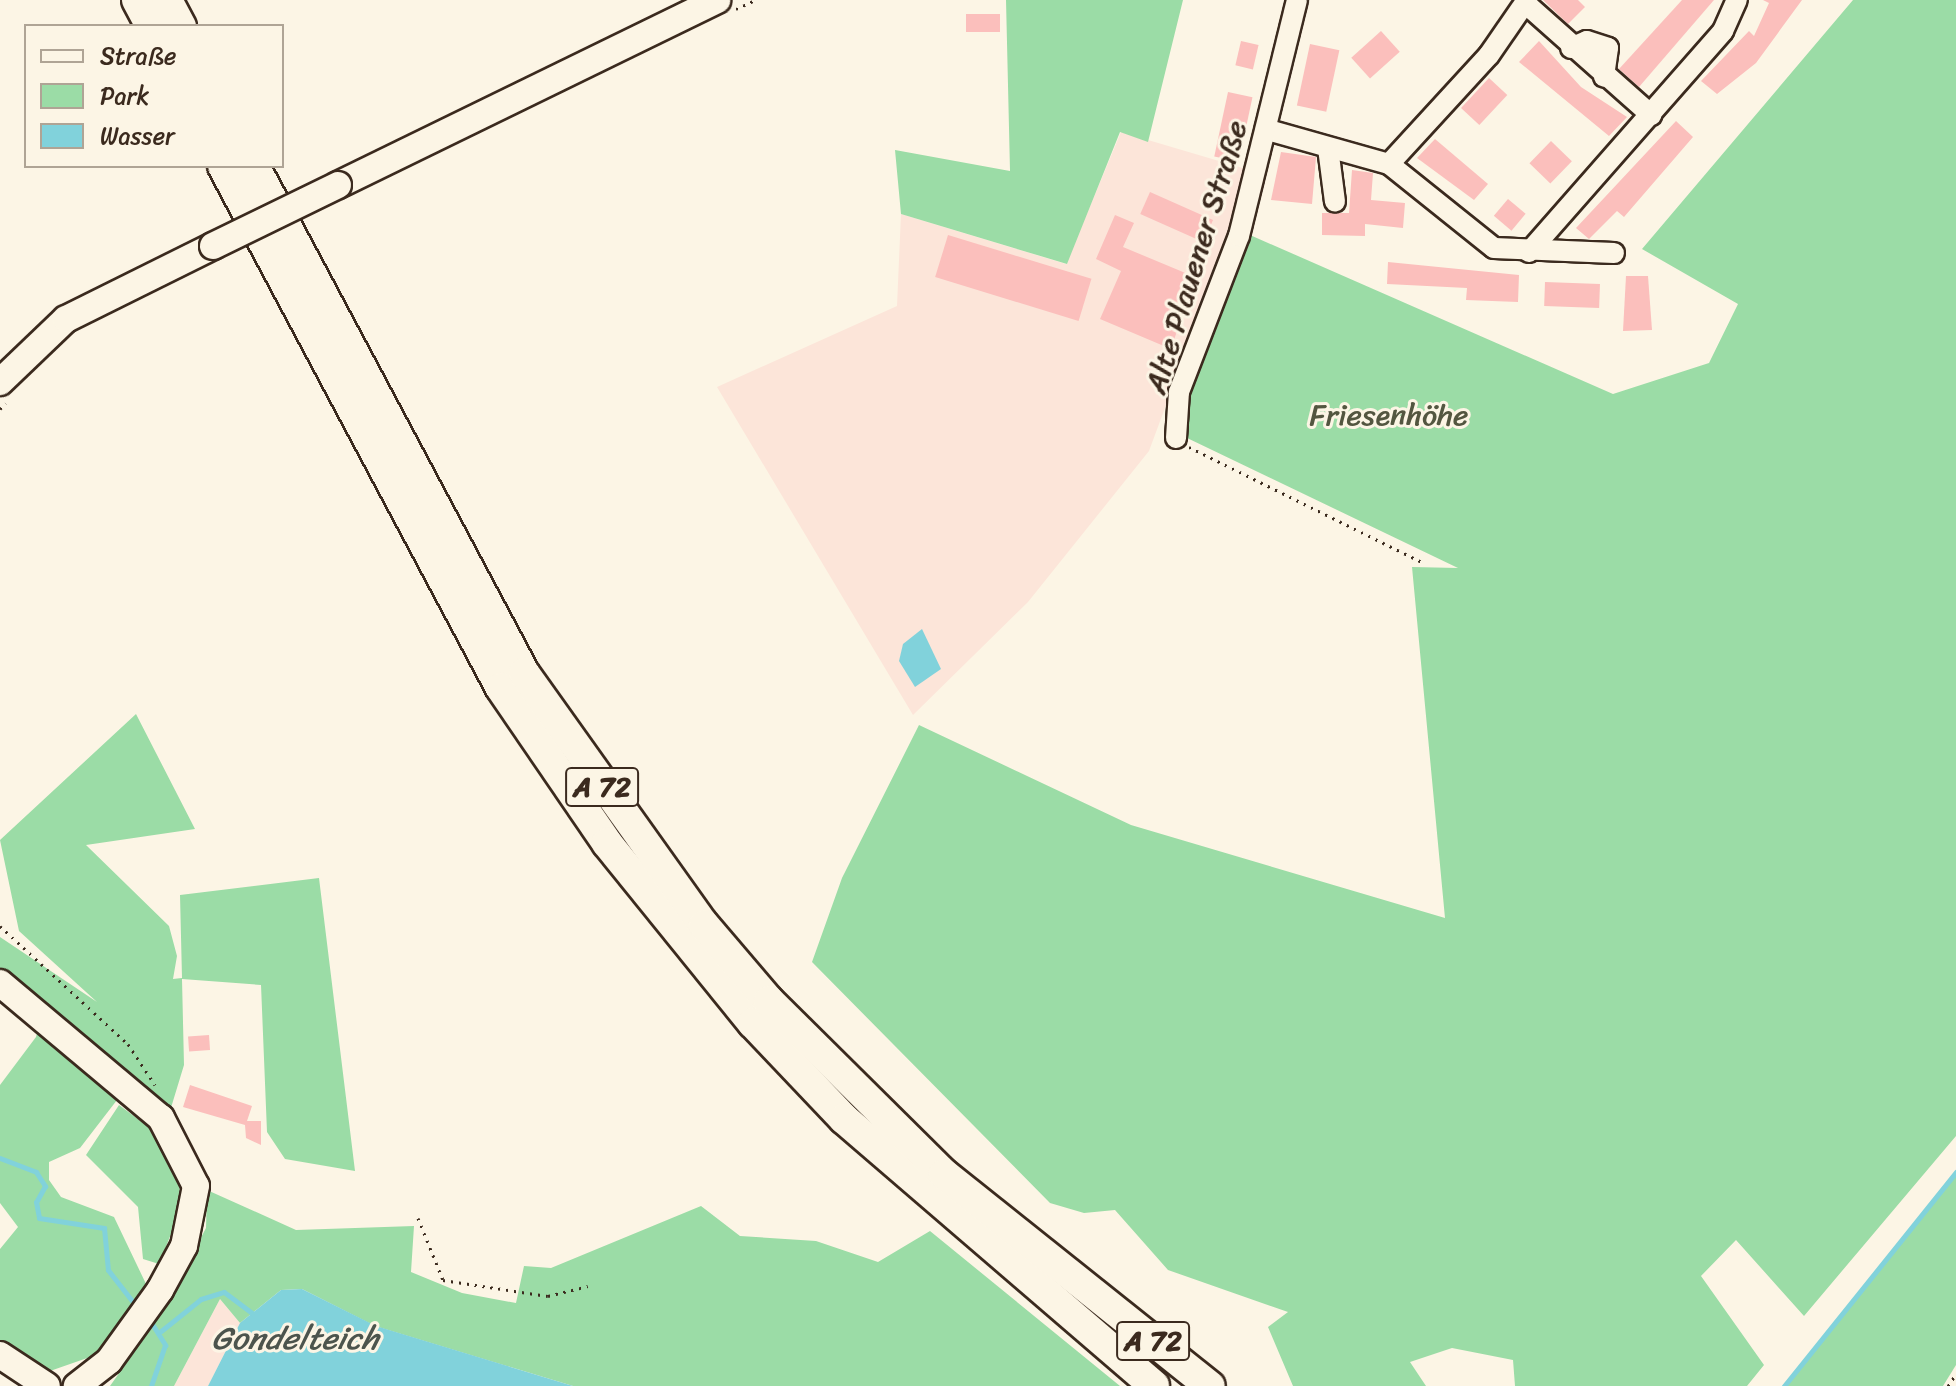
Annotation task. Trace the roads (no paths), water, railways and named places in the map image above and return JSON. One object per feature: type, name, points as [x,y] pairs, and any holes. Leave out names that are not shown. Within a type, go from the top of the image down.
[{"type":"highway","points":[[137,0],[150,24]]},
{"type":"highway","points":[[167,0],[180,24]]},
{"type":"highway","name":"A 72","points":[[224,168],[501,688],[607,843],[753,1023],[844,1119],[1089,1335],[1154,1386]]},
{"type":"highway","name":"A 72","points":[[255,168],[524,673],[627,824],[769,1001],[859,1094],[944,1174],[1210,1386]]},
{"type":"main road","points":[[0,382],[66,319],[717,0]]},
{"type":"main road","points":[[0,983],[161,1118],[190,1163],[196,1186],[184,1246],[160,1290],[133,1333],[77,1386]]},
{"type":"main road","points":[[0,1355],[47,1386]]},
{"type":"street","name":"Alte Plauener Straße","points":[[1176,438],[1179,392],[1239,236],[1268,130],[1297,0]]},
{"type":"street","points":[[1389,164],[1489,55],[1526,2],[1571,48],[1651,115]]},
{"type":"street","points":[[1529,252],[1651,115],[1740,4]]},
{"type":"street","points":[[1268,130],[1389,164],[1494,248],[1529,252],[1614,253]]},
{"type":"street","points":[[1328,148],[1335,202]]},
{"type":"water","points":[[922,629],[941,669],[915,687],[899,661],[903,644]]},
{"type":"water","name":"Gondelteich","points":[[302,1289],[376,1326],[573,1386],[208,1386],[240,1323],[281,1290]]},
{"type":"waterway","points":[[0,1158],[36,1172],[45,1186],[36,1202],[39,1218],[104,1228],[108,1270],[136,1306]]},
{"type":"waterway","points":[[1784,1386],[1956,1172]]},
{"type":"waterway","points":[[161,1331],[201,1299],[224,1292],[252,1313]]},
{"type":"waterway","points":[[149,1319],[165,1345],[151,1386]]},
{"type":"park label","name":"Friesenhöhe","points":[[1389,415]]}]
